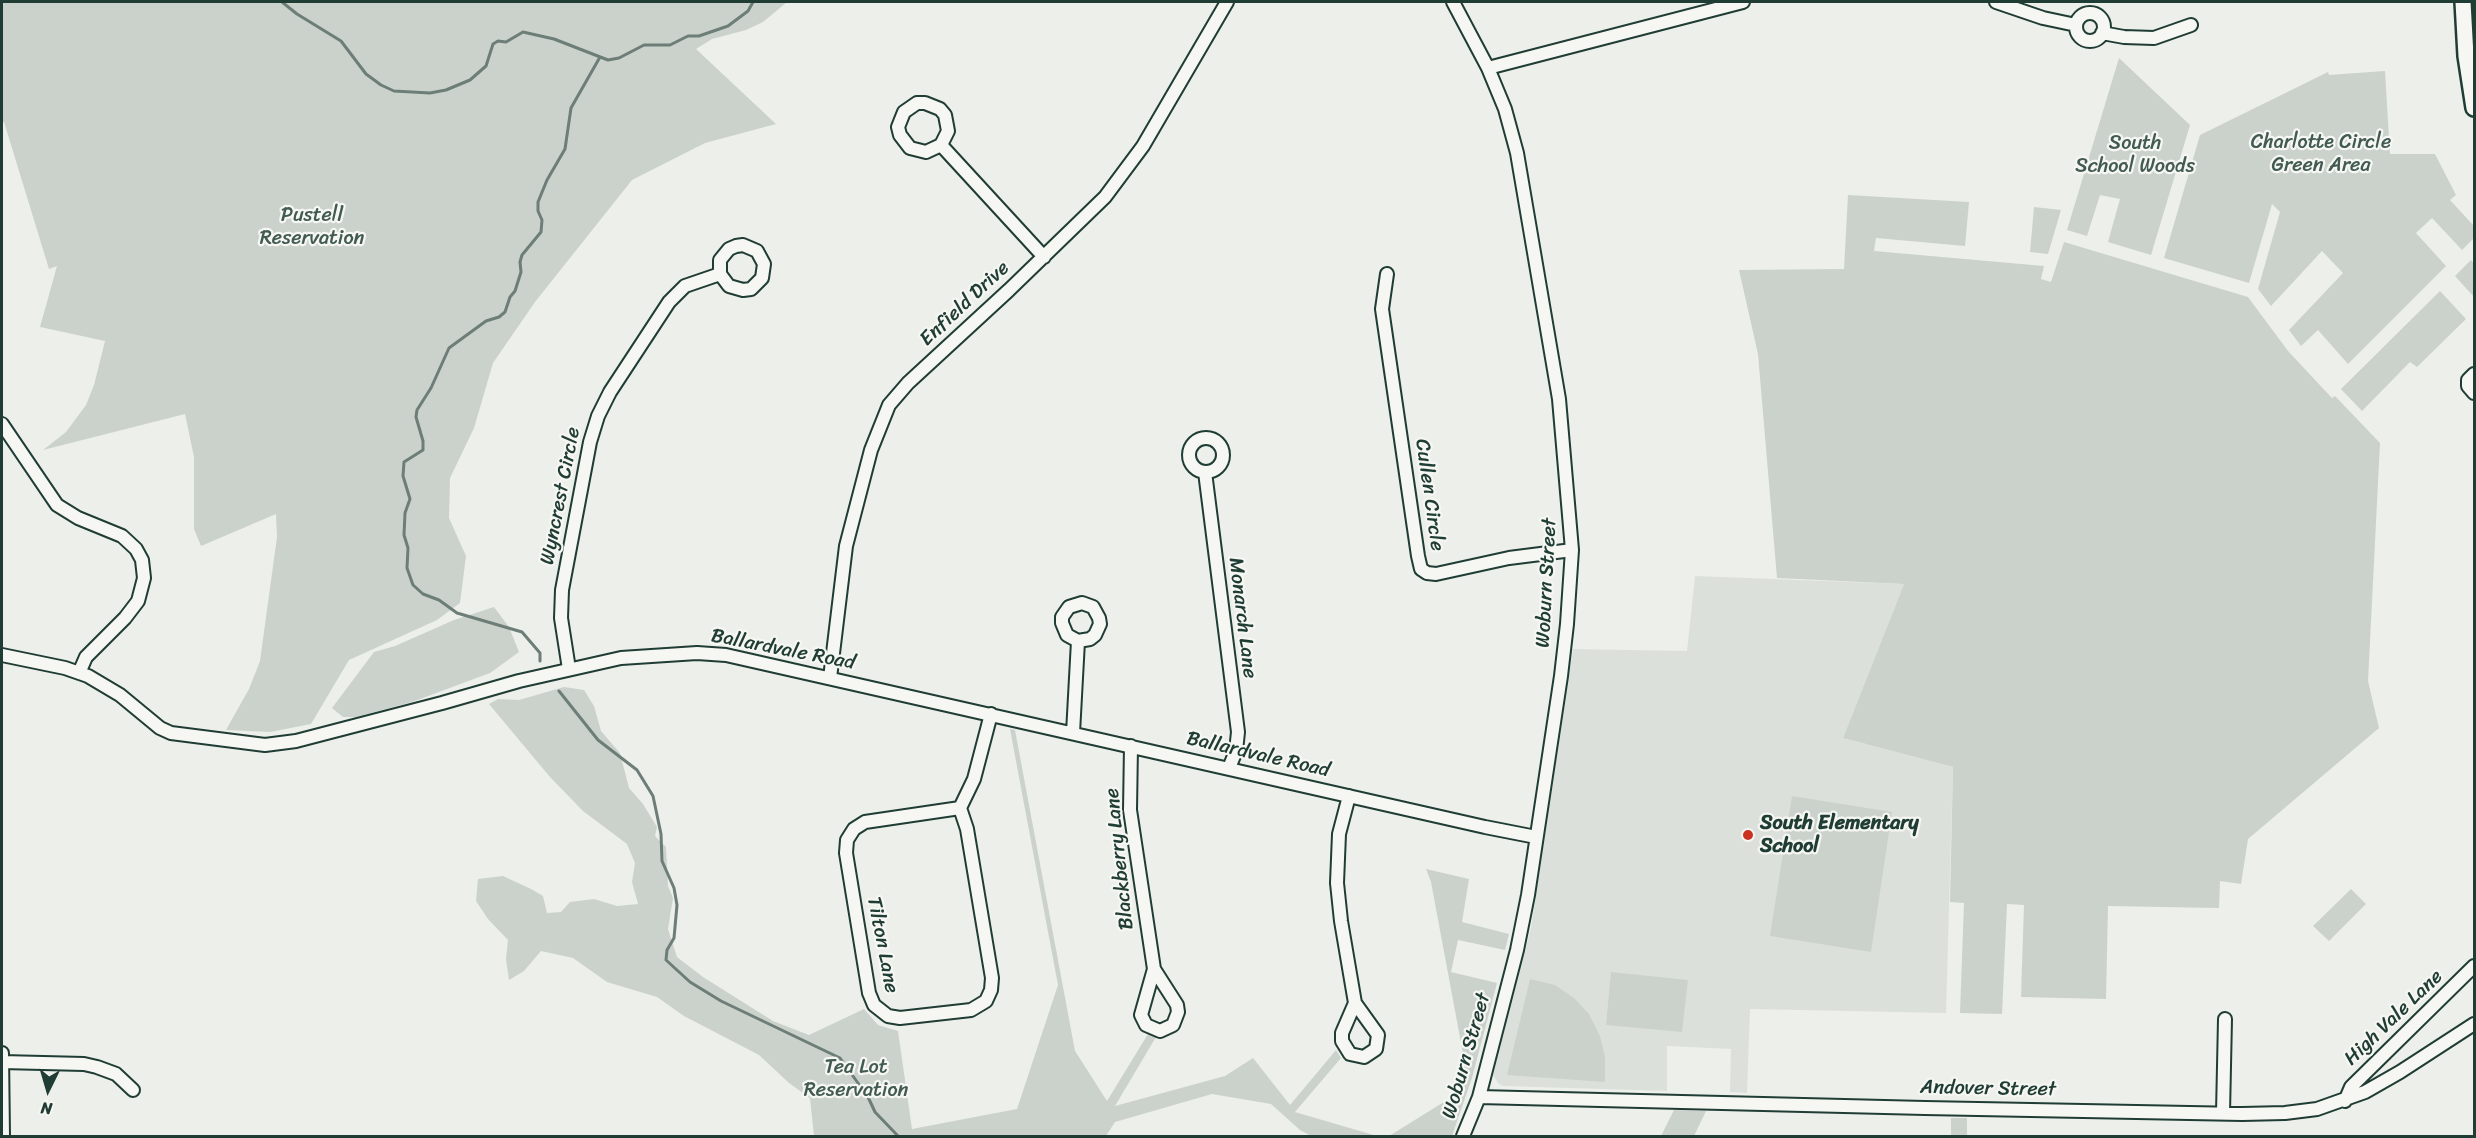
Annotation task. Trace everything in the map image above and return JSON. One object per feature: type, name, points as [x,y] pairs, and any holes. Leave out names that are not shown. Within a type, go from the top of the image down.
[{"type":"main road","points":[[2463,2],[2466,56],[2475,108]]},
{"type":"street","name":"Enfield Drive","points":[[830,678],[846,546],[871,450],[884,416],[895,397],[1087,216],[1127,170],[1227,2]]},
{"type":"street","name":"Woburn Street","points":[[1453,2],[1488,68],[1511,130],[1525,195],[1559,399],[1572,550],[1568,624],[1517,950],[1479,1097],[1463,1137]]},
{"type":"street","points":[[1488,68],[1743,2]]},
{"type":"street","points":[[1996,2],[2033,15],[2076,25]]},
{"type":"street","points":[[2092,14],[2102,21],[2102,33],[2096,40],[2085,40],[2079,35],[2076,25],[2082,16],[2092,14]]},
{"type":"street","points":[[2102,33],[2124,37],[2154,38],[2191,25]]},
{"type":"street","points":[[917,103],[933,105],[940,109],[945,115],[948,131],[941,145],[926,152],[917,151],[904,142],[898,127],[904,111],[917,103]]},
{"type":"street","points":[[941,145],[1044,257]]},
{"type":"street","name":"Wyncrest Circle","points":[[569,669],[561,618],[562,590],[597,416],[610,392],[669,302],[685,286],[720,274]]},
{"type":"street","name":"Cullen Circle","points":[[1387,274],[1382,309],[1421,568],[1430,574],[1443,573],[1509,558],[1572,550]]},
{"type":"street","points":[[2471,390],[2468,380],[2475,374]]},
{"type":"street","points":[[2,424],[57,505],[78,518],[123,537],[132,544],[142,560],[144,578],[138,601],[125,618],[86,657],[79,672]]},
{"type":"street","name":"Monarch Lane","points":[[1205,472],[1238,732],[1236,751],[1229,768]]},
{"type":"street","points":[[1073,733],[1078,641]]},
{"type":"street","name":"Ballardvale Road","points":[[2,656],[79,672],[120,695],[165,731],[265,745],[296,741],[442,704],[519,681],[621,657],[697,653],[738,657],[1536,837]]},
{"type":"street","points":[[960,808],[974,779],[991,714]]},
{"type":"street","name":"Blackberry Lane","points":[[1131,746],[1130,810],[1154,969],[1178,1008],[1175,1022],[1163,1030],[1149,1028],[1141,1015],[1154,969]]},
{"type":"street","points":[[1349,796],[1339,834],[1337,883],[1355,1003]]},
{"type":"street","name":"Tilton Lane","points":[[960,808],[967,829],[992,978],[991,990],[986,1001],[971,1011],[900,1018],[888,1017],[874,1005],[869,993],[846,853],[847,840],[854,829],[865,822],[960,808]]},
{"type":"street","name":"High Vale Lane","points":[[2345,1101],[2350,1087],[2475,966]]},
{"type":"street","points":[[2223,1113],[2225,1019]]},
{"type":"street","name":"Andover Street","points":[[1479,1097],[2264,1114],[2306,1110],[2345,1101],[2400,1072],[2475,1024]]},
{"type":"street","points":[[2,1053],[3,1137]]},
{"type":"street","points":[[2,1062],[97,1067],[116,1074],[134,1090]]},
{"type":"shaded area","name":"South Elementary School","points":[[1695,576],[1904,584],[1843,738],[1953,767],[1946,1013],[1750,1009],[1747,1093],[1730,1092],[1731,1049],[1667,1046],[1667,1091],[1502,1086],[1493,1075],[1531,928],[1573,649],[1687,651]]},
{"type":"green space","name":"Pustell Reservation","points":[[2,2],[787,2],[763,22],[746,30],[712,39],[696,49],[776,124],[705,143],[632,180],[535,302],[493,363],[474,428],[450,478],[449,518],[466,556],[460,603],[437,620],[349,660],[311,724],[270,732],[226,730],[249,689],[260,661],[277,537],[276,514],[201,546],[194,529],[194,457],[185,414],[43,450],[66,432],[86,405],[94,385],[105,341],[40,327],[57,266],[49,269],[4,122],[2,122]]},
{"type":"green space","name":"South School Woods","points":[[2119,58],[2190,125],[2151,255],[2108,242],[2120,199],[2100,195],[2087,236],[2067,230]]},
{"type":"green space","name":"Charlotte Circle Green Area","points":[[2385,71],[2390,154],[2435,154],[2456,195],[2450,200],[2474,226],[2474,238],[2462,250],[2432,218],[2416,233],[2446,266],[2348,364],[2318,330],[2301,346],[2289,330],[2343,273],[2322,251],[2271,306],[2258,289],[2280,212],[2272,204],[2249,283],[2164,258],[2200,135],[2328,72],[2329,75]]},
{"type":"green space","points":[[1848,195],[1969,202],[1965,246],[1876,238],[1874,251],[2044,266],[2041,279],[2051,282],[2064,242],[2248,297],[2288,351],[2332,398],[2335,396],[2380,443],[2368,681],[2379,728],[2248,839],[2241,884],[2220,881],[2219,908],[2108,906],[2106,999],[2021,997],[2024,905],[2007,904],[2002,1014],[1960,1013],[1964,903],[1950,902],[1953,767],[1843,738],[1904,584],[1777,578],[1758,354],[1739,270],[1844,269]]},
{"type":"green space","points":[[2034,207],[2061,210],[2048,254],[2030,252]]},
{"type":"green space","points":[[2471,260],[2474,264],[2474,297],[2455,276]]},
{"type":"green space","points":[[2440,291],[2466,319],[2417,367],[2410,362],[2362,411],[2341,389]]},
{"type":"green space","points":[[494,607],[509,627],[519,652],[490,673],[412,702],[356,717],[343,717],[332,708],[374,652],[395,646],[454,620]]},
{"type":"green space","name":"Tea Lot Reservation","points":[[564,687],[584,690],[594,706],[601,731],[620,753],[629,788],[643,804],[657,827],[655,836],[666,847],[668,886],[673,898],[668,929],[677,957],[703,977],[773,1021],[809,1035],[864,1009],[878,1025],[898,1031],[912,1129],[1017,1109],[1058,985],[1010,729],[1015,730],[1075,1051],[1107,1101],[1148,1034],[1156,1037],[1115,1106],[1225,1076],[1253,1058],[1290,1105],[1336,1050],[1341,1058],[1295,1112],[1377,1136],[1311,1136],[1300,1130],[1271,1104],[1212,1094],[1115,1122],[1106,1136],[814,1136],[810,1098],[789,1083],[759,1055],[684,1016],[657,997],[607,982],[573,958],[541,951],[524,971],[509,980],[506,959],[508,940],[488,919],[476,901],[478,879],[503,876],[531,889],[543,896],[547,913],[561,912],[570,902],[594,899],[617,906],[638,904],[632,882],[635,863],[627,844],[583,811],[550,777],[489,704],[498,699],[519,700]]},
{"type":"green space","points":[[1792,796],[1892,812],[1871,952],[1770,936]]},
{"type":"green space","points":[[1426,869],[1469,879],[1462,922],[1509,934],[1505,950],[1458,940],[1451,972],[1497,983],[1472,1078],[1452,1136],[1389,1136],[1452,1097],[1464,1059],[1431,882]]},
{"type":"green space","points":[[2351,889],[2366,904],[2329,941],[2313,926]]},
{"type":"green space","points":[[1611,972],[1688,980],[1682,1032],[1606,1025]]},
{"type":"green space","points":[[1530,979],[1555,985],[1574,998],[1589,1014],[1600,1036],[1605,1057],[1605,1082],[1507,1075]]},
{"type":"green space","points":[[1674,1110],[1706,1111],[1694,1136],[1661,1136]]},
{"type":"green space","points":[[1951,1118],[1967,1118],[1967,1136],[1951,1136]]},
{"type":"waterway","points":[[282,2],[341,41],[366,74],[381,85],[394,91],[430,93],[446,90],[470,80],[486,66],[493,44],[498,41],[506,42],[523,32],[554,39],[608,60],[619,58],[644,45],[670,45],[688,36],[699,36],[728,26],[748,11],[753,2]]},
{"type":"waterway","points":[[540,661],[540,653],[522,632],[457,613],[439,600],[423,594],[413,585],[407,568],[408,548],[404,535],[405,513],[410,499],[403,476],[404,462],[423,450],[423,441],[416,417],[417,410],[431,388],[449,348],[486,321],[499,317],[505,312],[521,272],[522,255],[541,232],[542,220],[538,211],[538,202],[547,180],[565,149],[571,108],[600,57]]},
{"type":"waterway","points":[[559,691],[598,740],[637,770],[653,796],[661,834],[662,861],[674,888],[677,905],[674,938],[667,950],[666,960],[690,982],[721,1001],[840,1058],[868,1097],[875,1112],[898,1136]]},
{"type":"place","name":"South Elementary School","points":[[1748,835]]}]
